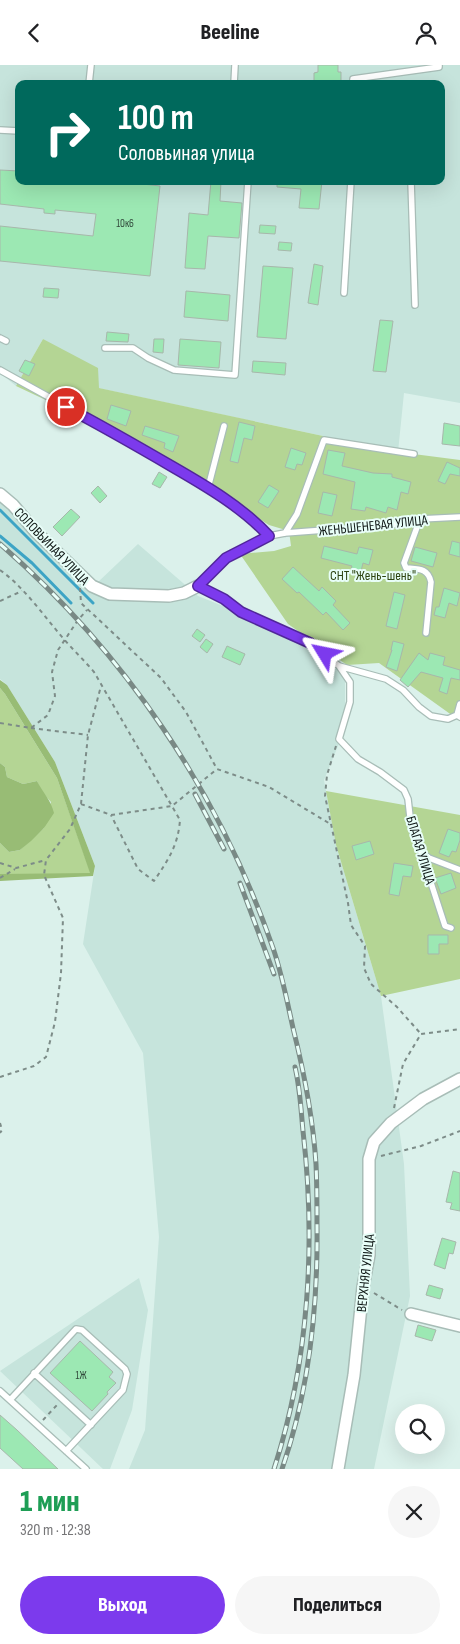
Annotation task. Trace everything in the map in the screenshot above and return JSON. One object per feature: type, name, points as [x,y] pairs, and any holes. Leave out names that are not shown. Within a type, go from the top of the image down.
[{"type":"street","name":"СОЛОВЬИНАЯ УЛИЦА","points":[[0,494],[92,587],[110,594],[170,595],[184,593],[198,586]]},
{"type":"street","name":"ВЕРХНЯЯ УЛИЦА","points":[[338,1469],[354,1375],[363,1287],[369,1255],[369,1159],[374,1142],[391,1123],[423,1099],[460,1079]]},
{"type":"street","points":[[410,1314],[460,1326]]},
{"type":"lane","points":[[89,80],[90,65]]},
{"type":"lane","points":[[234,80],[235,65]]},
{"type":"lane","points":[[353,80],[439,67],[439,65]]},
{"type":"lane","points":[[0,130],[15,131]]},
{"type":"lane","points":[[105,348],[133,348],[148,358],[174,369],[235,375],[248,185]]},
{"type":"lane","points":[[344,293],[351,185]]},
{"type":"lane","points":[[411,185],[416,305]]},
{"type":"lane","points":[[0,371],[148,452],[208,488],[258,525],[269,536]]},
{"type":"lane","points":[[208,488],[224,426]]},
{"type":"lane","points":[[285,533],[296,514],[324,440],[414,455]]},
{"type":"lane","name":"ЖЕНЬШЕНЕВАЯ УЛИЦА","points":[[285,533],[391,525],[420,519],[460,517]]},
{"type":"lane","points":[[420,519],[404,563],[406,568],[426,571],[430,575],[431,583],[426,633]]},
{"type":"lane","name":"СОЛОВЬИНАЯ УЛИЦА","points":[[198,586],[226,558],[269,536],[285,533]]},
{"type":"lane","points":[[198,586],[224,599],[241,612],[310,643],[339,666],[350,682],[350,702],[338,739]]},
{"type":"lane","points":[[339,666],[386,679],[403,690],[431,717],[448,719],[459,716],[460,704]]},
{"type":"lane","name":"БЛАГАЯ УЛИЦА","points":[[338,739],[358,759],[380,772],[404,790],[408,799],[411,826],[445,926],[451,928]]},
{"type":"lane","points":[[421,852],[429,858],[460,869]]},
{"type":"lane","points":[[10,1400],[73,1331],[79,1329],[118,1363],[126,1371],[123,1390],[66,1451]]},
{"type":"lane","points":[[34,1373],[91,1425]]},
{"type":"lane","points":[[0,1391],[86,1469]]},
{"type":"path","points":[[0,570],[22,591],[94,672],[180,820],[179,834],[171,856],[154,881],[138,869],[111,815]]},
{"type":"path","points":[[80,575],[81,603],[161,678],[186,712],[217,769],[269,787],[332,825]]},
{"type":"path","points":[[0,601],[22,591]]},
{"type":"path","points":[[31,728],[48,715],[55,696],[52,672],[58,651],[87,610]]},
{"type":"path","points":[[0,1077],[34,1066],[46,1057],[56,1022],[61,973],[63,918],[44,875],[46,860],[70,829],[81,803],[88,735],[102,685]]},
{"type":"path","points":[[0,723],[88,735]]},
{"type":"path","points":[[338,739],[327,775],[325,796],[352,925],[365,946],[364,968],[371,984],[397,1007],[421,1034]]},
{"type":"path","points":[[81,803],[111,815],[172,806],[217,769]]},
{"type":"path","points":[[0,878],[16,868],[46,860]]},
{"type":"path","points":[[0,863],[16,868]]},
{"type":"path","points":[[421,1034],[460,1029]]},
{"type":"path","points":[[391,1123],[402,1064],[421,1034]]},
{"type":"path","points":[[0,1123],[2,1130],[0,1133]]},
{"type":"path","points":[[369,1159],[421,1146],[460,1131]]},
{"type":"path","points":[[363,1287],[410,1314]]},
{"type":"path","points":[[38,1425],[62,1399]]},
{"type":"shaded area","points":[[0,65],[460,65],[460,403],[404,393],[398,452],[98,388],[43,339],[16,386],[0,373]]},
{"type":"shaded area","points":[[0,498],[97,583],[138,544],[198,596],[285,631],[345,667],[345,729],[324,780],[336,845],[381,996],[404,1164],[410,1296],[374,1469],[129,1469],[145,1430],[159,1237],[143,1053],[83,944],[95,866],[55,762],[7,685],[0,679]]},
{"type":"shaded area","points":[[139,1278],[148,1310],[132,1410],[110,1469],[103,1469],[0,1371]]},
{"type":"green space","name":"СНТ \"Жень-шень\"","points":[[43,339],[98,368],[99,388],[398,452],[460,460],[460,721],[379,663],[347,665],[288,624],[240,554],[274,551],[291,546],[289,531],[269,525],[150,449],[16,386]]},
{"type":"green space","points":[[0,680],[7,685],[55,762],[95,866],[93,876],[0,881],[0,874],[90,873],[57,778],[0,688]]},
{"type":"green space","points":[[0,688],[57,778],[91,874],[0,874],[0,843],[9,852],[20,850],[44,828],[51,802],[42,792],[37,781],[23,784],[7,777],[5,767],[0,763]]},
{"type":"green space","points":[[0,763],[5,767],[7,777],[23,784],[37,781],[49,800],[54,813],[44,828],[31,841],[20,850],[9,852],[0,843]]},
{"type":"green space","points":[[326,791],[460,815],[460,979],[381,996],[336,845]]},
{"type":"building","points":[[318,65],[338,65],[338,72],[341,72],[341,80],[314,80],[314,73],[318,72]]},
{"type":"building","points":[[0,170],[15,171],[15,185],[160,186],[150,276],[0,261],[0,226],[93,236],[96,214],[55,210],[55,214],[44,213],[44,209],[0,204]]},
{"type":"building","points":[[211,185],[221,185],[220,201],[242,203],[239,238],[208,236],[205,269],[185,268],[189,213],[208,215]]},
{"type":"building","points":[[277,185],[322,185],[319,209],[299,208],[301,189],[277,187]]},
{"type":"building","points":[[260,225],[276,226],[275,234],[259,233]]},
{"type":"building","points":[[279,242],[292,243],[291,251],[278,250]]},
{"type":"building","points":[[314,264],[323,266],[318,305],[308,303]]},
{"type":"building","points":[[263,266],[293,268],[286,339],[257,337]]},
{"type":"building","points":[[44,288],[59,289],[58,298],[43,297]]},
{"type":"building","points":[[186,291],[230,295],[228,321],[184,317]]},
{"type":"building","points":[[380,320],[393,321],[386,372],[373,371]]},
{"type":"building","points":[[107,332],[129,334],[128,342],[106,341]]},
{"type":"building","points":[[154,339],[164,339],[163,353],[153,352]]},
{"type":"building","points":[[180,339],[221,342],[219,368],[178,365]]},
{"type":"building","points":[[25,360],[35,364],[29,376],[19,371]]},
{"type":"building","points":[[253,361],[286,363],[285,375],[252,372]]},
{"type":"building","points":[[111,405],[131,411],[126,426],[107,419]]},
{"type":"building","points":[[239,422],[255,426],[252,440],[244,438],[238,463],[230,461]]},
{"type":"building","points":[[444,423],[460,426],[460,446],[442,444]]},
{"type":"building","points":[[145,426],[179,436],[173,452],[164,448],[165,443],[142,435]]},
{"type":"building","points":[[291,448],[306,453],[302,465],[297,464],[295,470],[285,467]]},
{"type":"building","points":[[328,450],[345,453],[342,466],[373,473],[392,474],[392,477],[411,482],[408,494],[401,492],[397,510],[388,507],[386,513],[366,507],[365,511],[351,509],[355,482],[323,474]]},
{"type":"building","points":[[447,462],[460,468],[460,476],[450,474],[445,484],[438,481]]},
{"type":"building","points":[[159,472],[167,477],[160,488],[152,484]]},
{"type":"building","points":[[269,485],[279,491],[268,508],[258,502]]},
{"type":"building","points":[[98,486],[107,496],[100,503],[91,493]]},
{"type":"building","points":[[323,492],[337,495],[332,516],[318,513]]},
{"type":"building","points":[[71,509],[80,517],[62,536],[53,527]]},
{"type":"building","points":[[452,541],[460,543],[460,557],[449,554]]},
{"type":"building","points":[[324,546],[357,554],[359,547],[373,550],[369,565],[363,563],[361,571],[351,569],[352,566],[321,558]]},
{"type":"building","points":[[415,547],[437,553],[433,567],[411,561]]},
{"type":"building","points":[[293,567],[319,591],[322,587],[336,601],[333,605],[350,623],[343,630],[326,612],[323,615],[282,579]]},
{"type":"building","points":[[444,588],[460,593],[457,606],[449,603],[445,618],[434,615],[436,607],[439,607]]},
{"type":"building","points":[[394,592],[405,595],[397,629],[386,626]]},
{"type":"building","points":[[197,629],[205,635],[200,642],[192,636]]},
{"type":"building","points":[[206,639],[213,644],[207,653],[200,647]]},
{"type":"building","points":[[393,641],[404,644],[397,671],[386,667]]},
{"type":"building","points":[[227,646],[245,654],[240,665],[222,657]]},
{"type":"building","points":[[419,653],[428,660],[430,653],[445,657],[443,665],[460,670],[460,680],[451,678],[447,694],[439,691],[443,678],[421,672],[408,687],[400,680]]},
{"type":"building","points":[[448,829],[460,833],[456,852],[452,851],[449,857],[439,853]]},
{"type":"building","points":[[370,841],[374,854],[356,860],[352,846]]},
{"type":"building","points":[[394,863],[413,866],[411,877],[403,876],[399,896],[389,894]]},
{"type":"building","points":[[451,873],[456,888],[441,894],[435,878]]},
{"type":"building","points":[[428,935],[448,935],[448,944],[439,944],[439,954],[428,954]]},
{"type":"building","points":[[453,1171],[460,1173],[460,1211],[450,1209],[452,1203],[446,1202]]},
{"type":"building","points":[[442,1238],[456,1242],[453,1254],[449,1253],[445,1269],[434,1265]]},
{"type":"building","points":[[429,1285],[443,1289],[440,1299],[426,1295]]},
{"type":"building","points":[[418,1325],[436,1330],[432,1341],[415,1336]]},
{"type":"building","points":[[80,1341],[113,1372],[109,1377],[116,1383],[92,1411],[50,1373]]},
{"type":"building","points":[[0,1415],[58,1469],[23,1469],[0,1448]]},
{"type":"waterway","points":[[0,510],[93,603]]},
{"type":"waterway","points":[[0,536],[32,563],[71,603]]},
{"type":"railway","points":[[0,544],[45,586],[87,631],[127,678],[163,728],[196,780],[225,834],[251,890],[273,948],[301,1061],[313,1130],[317,1195],[316,1288],[310,1349],[299,1410],[282,1469]]},
{"type":"railway","points":[[195,794],[224,849]]},
{"type":"railway","points":[[240,883],[274,974]]},
{"type":"railway","points":[[274,1469],[286,1428],[295,1386],[302,1344],[309,1259],[307,1173],[295,1067]]},
{"type":"route","points":[[66,407],[148,452],[208,488],[258,525],[269,536],[226,558],[198,586],[224,599],[241,612],[281,628],[310,643],[325,654]]}]
